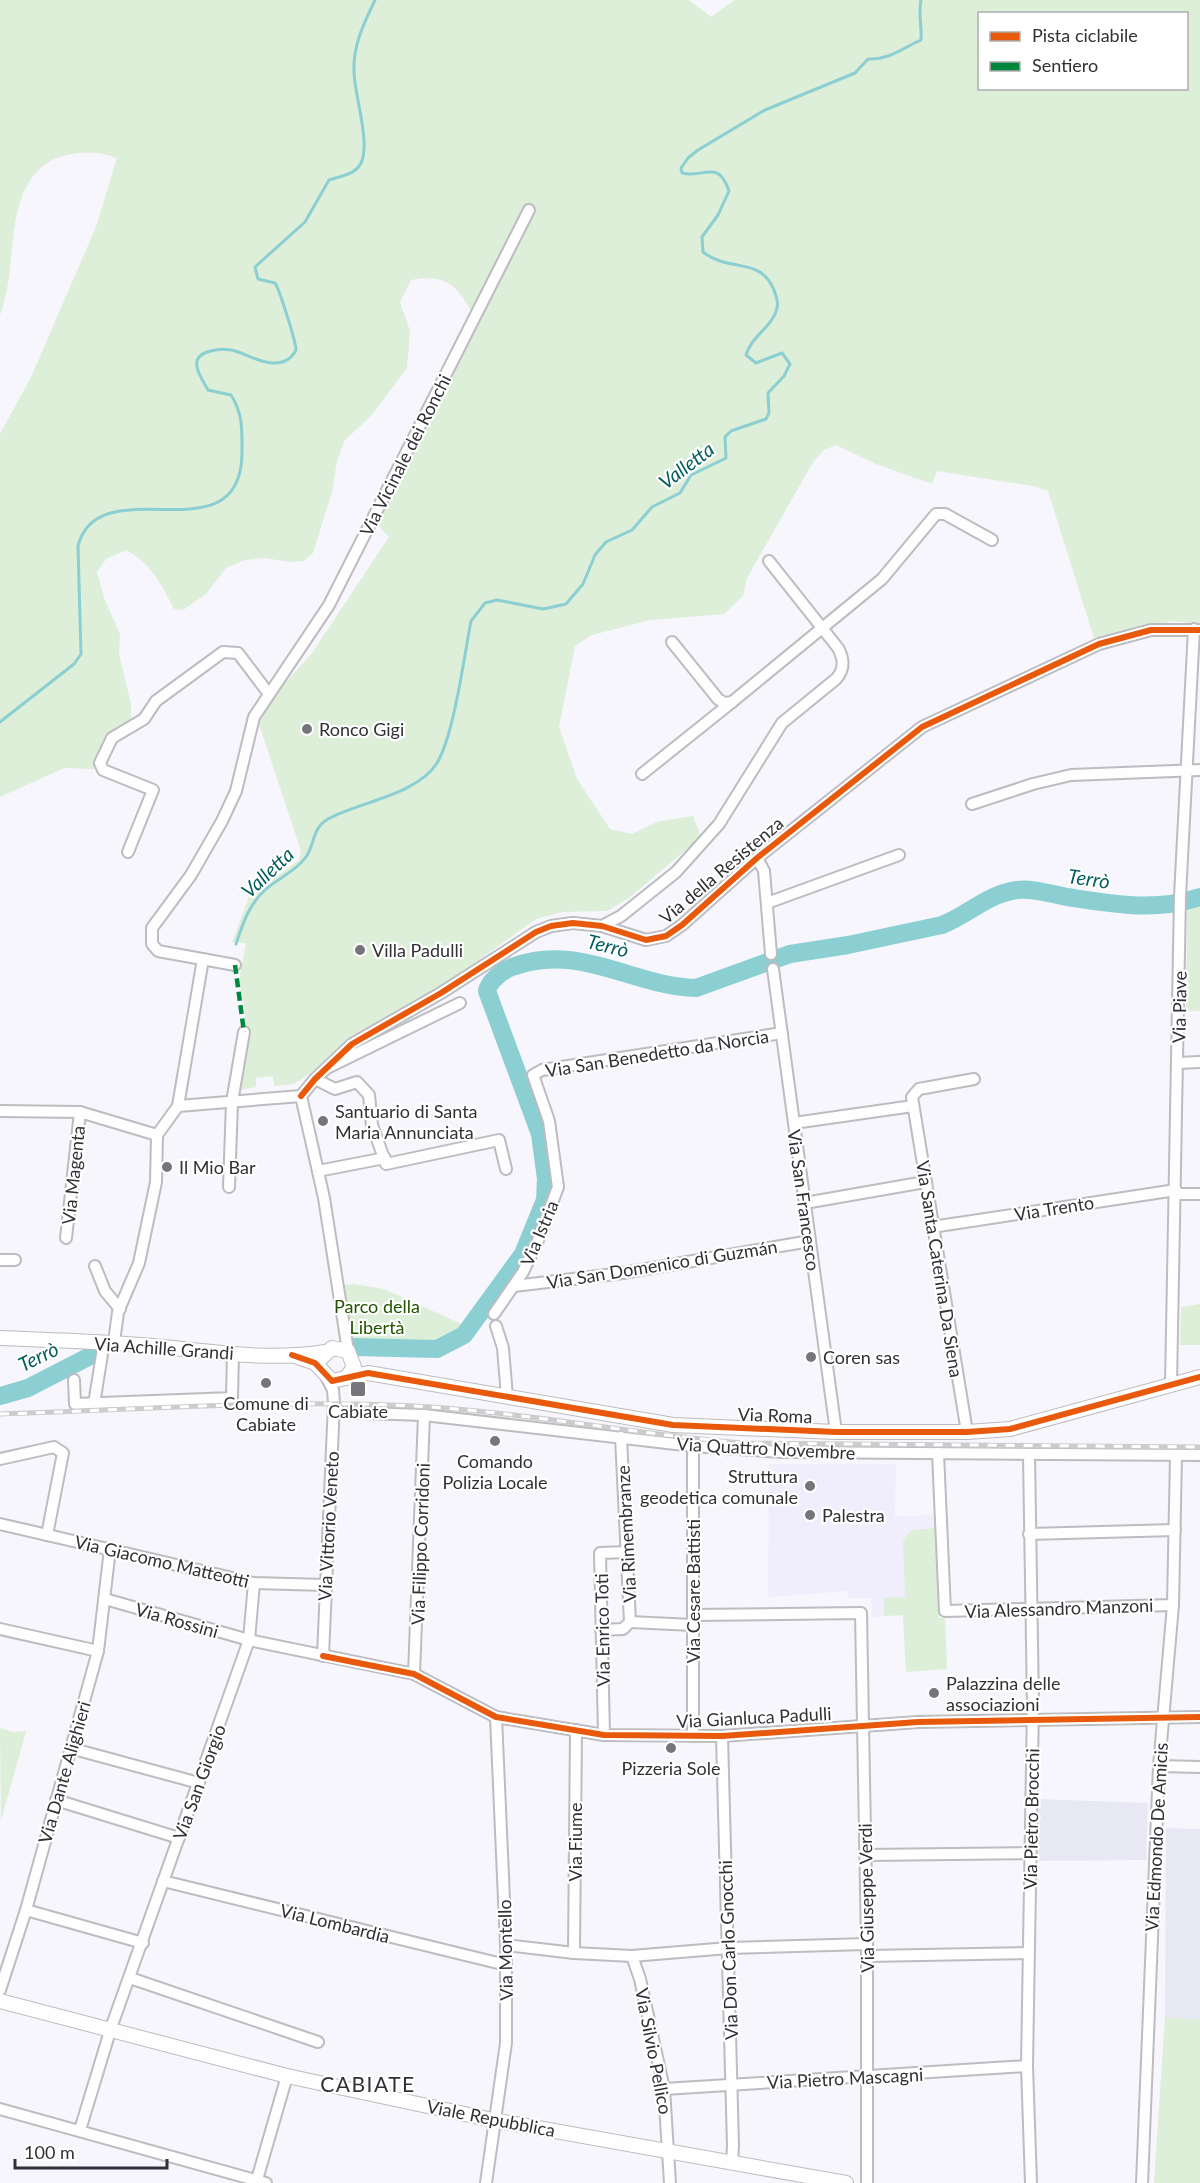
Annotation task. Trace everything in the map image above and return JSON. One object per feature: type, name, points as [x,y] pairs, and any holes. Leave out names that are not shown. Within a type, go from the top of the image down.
[{"type":"street","name":"Via Vicinale dei Ronchi","points":[[235,965],[158,951],[152,944],[152,928],[191,875],[222,821],[236,791],[254,717],[329,605],[529,210]]},
{"type":"street","points":[[642,774],[882,579],[936,514],[945,514],[992,540]]},
{"type":"street","points":[[602,926],[621,916],[676,872],[719,824],[782,723],[838,676],[842,670],[842,657],[823,627],[769,561]]},
{"type":"street","name":"Via della Resistenza","points":[[301,1096],[315,1079],[352,1044],[441,993],[531,934],[560,924],[602,926],[646,940],[666,936],[682,926],[757,858],[894,747],[927,724],[1099,644],[1151,630],[1197,630]]},
{"type":"street","name":"Via Piave","points":[[1171,1385],[1180,896],[1197,630]]},
{"type":"street","points":[[672,642],[718,699],[724,703],[732,702]]},
{"type":"street","points":[[128,852],[153,790],[103,770],[100,763],[112,738],[144,719],[156,702],[223,652],[238,653],[269,694]]},
{"type":"street","points":[[972,804],[1063,776],[1200,770]]},
{"type":"street","points":[[767,903],[899,855]]},
{"type":"street","points":[[757,858],[763,868],[771,954]]},
{"type":"street","points":[[94,1404],[109,1342],[139,1263],[156,1182],[157,1134],[178,1106],[203,959]]},
{"type":"street","name":"Via San Francesco","points":[[773,969],[836,1432]]},
{"type":"street","points":[[329,1067],[460,1003]]},
{"type":"street","points":[[230,1187],[232,1101],[244,1032]]},
{"type":"street","name":"Via San Benedetto da Norcia","points":[[533,1075],[542,1070],[782,1033]]},
{"type":"street","points":[[1178,1063],[1200,1062]]},
{"type":"street","name":"Via Istria","points":[[494,1314],[514,1286],[542,1233],[558,1187],[549,1121],[533,1075]]},
{"type":"street","points":[[315,1079],[335,1089],[357,1082],[369,1095],[372,1125],[386,1164],[415,1160],[499,1140],[506,1169]]},
{"type":"street","points":[[794,1124],[913,1106],[913,1095],[919,1089],[974,1079]]},
{"type":"street","points":[[178,1106],[301,1096],[318,1171],[351,1356],[352,1372],[345,1379],[324,1374],[321,1358],[325,1352],[338,1347],[351,1356],[368,1373]]},
{"type":"street","name":"Via Santa Caterina Da Siena","points":[[913,1106],[967,1432]]},
{"type":"street","name":"Via Magenta","points":[[0,1111],[80,1112],[157,1134]]},
{"type":"street","name":"Via Magenta","points":[[66,1238],[80,1112]]},
{"type":"street","points":[[318,1171],[385,1158]]},
{"type":"street","points":[[805,1203],[925,1182]]},
{"type":"street","name":"Via Trento","points":[[932,1227],[1176,1192],[1200,1194]]},
{"type":"street","name":"Via San Domenico di Guzmán","points":[[514,1286],[623,1273],[810,1241]]},
{"type":"street","points":[[0,1260],[15,1260]]},
{"type":"street","points":[[95,1266],[105,1291],[120,1309]]},
{"type":"street","points":[[496,1326],[503,1348],[507,1396]]},
{"type":"street","name":"Via Achille Grandi","points":[[0,1338],[109,1342],[233,1353],[292,1355],[325,1352]]},
{"type":"street","points":[[74,1380],[75,1404],[232,1398],[233,1353]]},
{"type":"street","name":"Via Achille Grandi","points":[[292,1355],[309,1359],[324,1374]]},
{"type":"street","name":"Via Roma","points":[[345,1379],[368,1373],[673,1425],[836,1432],[967,1432],[1025,1426],[1200,1377]]},
{"type":"street","name":"Via Vittorio Veneto","points":[[324,1374],[334,1398],[324,1656]]},
{"type":"street","name":"Via Vittorio Veneto","points":[[334,1398],[345,1379]]},
{"type":"street","name":"Via Quattro Novembre","points":[[334,1412],[424,1415],[693,1446],[782,1452],[1200,1455]]},
{"type":"street","name":"Via Filippo Corridoni","points":[[414,1674],[424,1415]]},
{"type":"street","name":"Via Rimembranze","points":[[621,1437],[628,1552],[627,1625]]},
{"type":"street","name":"Via Cesare Battisti","points":[[693,1446],[693,1736]]},
{"type":"street","points":[[0,1459],[54,1447],[63,1453],[47,1535]]},
{"type":"street","name":"Via Alessandro Manzoni","points":[[938,1453],[945,1611],[1173,1605]]},
{"type":"street","name":"Via Pietro Brocchi","points":[[1029,1455],[1033,1721],[1027,2066],[1031,2183]]},
{"type":"street","name":"Via Edmondo De Amicis","points":[[1142,2183],[1159,1766],[1173,1605],[1176,1455]]},
{"type":"street","name":"Via Giacomo Matteotti","points":[[0,1524],[254,1583],[325,1585]]},
{"type":"street","points":[[1029,1533],[1175,1530]]},
{"type":"street","name":"Via Dante Alighieri","points":[[0,1990],[26,1910],[98,1651],[110,1549]]},
{"type":"street","name":"Via Enrico Toti","points":[[604,1735],[600,1553],[628,1552]]},
{"type":"street","name":"Via San Giorgio","points":[[80,2130],[111,2028],[144,1943],[163,1881],[200,1783],[249,1640],[254,1583]]},
{"type":"street","name":"Via Rossini","points":[[105,1599],[249,1640]]},
{"type":"street","name":"Via Giuseppe Verdi","points":[[693,1620],[861,1613],[867,1944],[867,2183]]},
{"type":"street","points":[[602,1630],[627,1625],[693,1620]]},
{"type":"street","points":[[0,1629],[98,1651]]},
{"type":"street","name":"Via Gianluca Padulli","points":[[249,1640],[414,1674],[496,1717],[604,1735],[722,1736],[918,1722],[1200,1717]]},
{"type":"street","name":"Via Montello","points":[[486,2183],[506,2043],[506,1945],[496,1717]]},
{"type":"street","name":"Via Fiume","points":[[574,1953],[576,1730]]},
{"type":"street","name":"Via Don Carlo Gnocchi","points":[[722,1736],[732,2163]]},
{"type":"street","points":[[70,1748],[200,1783]]},
{"type":"street","points":[[1159,1766],[1200,1767]]},
{"type":"street","points":[[56,1800],[179,1838]]},
{"type":"street","points":[[866,1855],[1030,1853]]},
{"type":"street","name":"Via Lombardia","points":[[163,1881],[506,1965]]},
{"type":"street","points":[[26,1910],[144,1943]]},
{"type":"street","points":[[506,1945],[574,1953],[632,1956],[728,1948],[867,1944]]},
{"type":"street","points":[[867,1956],[1028,1953]]},
{"type":"street","name":"Via Silvio Pellico","points":[[632,1956],[640,1979],[664,2089],[670,2183]]},
{"type":"street","points":[[130,1978],[318,2042]]},
{"type":"street","name":"Viale Repubblica","points":[[0,2001],[111,2028],[287,2076],[494,2120],[846,2183]]},
{"type":"street","name":"Via Pietro Mascagni","points":[[664,2089],[1027,2066]]},
{"type":"street","points":[[0,2109],[259,2182],[287,2076]]},
{"type":"shaded area","points":[[769,1464],[896,1464],[895,1516],[937,1515],[939,1618],[945,1618],[912,1671],[906,1672],[903,1615],[873,1617],[871,1598],[848,1598],[848,1591],[768,1597]]},
{"type":"shaded area","points":[[1037,1799],[1148,1803],[1146,1860],[1035,1861]]},
{"type":"shaded area","points":[[1166,1828],[1200,1829],[1200,2020],[1165,2017]]},
{"type":"green space","points":[[0,0],[689,0],[711,17],[735,0],[1200,0],[1200,624],[1173,621],[1094,638],[1048,491],[1033,486],[937,471],[932,484],[876,464],[836,445],[824,450],[813,462],[747,578],[743,596],[724,614],[650,620],[592,635],[575,646],[559,727],[577,779],[610,829],[632,834],[657,822],[693,816],[701,837],[629,898],[607,911],[562,912],[536,919],[431,994],[345,1042],[321,1066],[294,1084],[274,1086],[273,1076],[256,1078],[256,1087],[236,1091],[245,1044],[245,1010],[239,981],[246,943],[232,942],[249,897],[299,860],[301,851],[258,721],[279,690],[312,653],[389,537],[377,524],[383,489],[472,312],[460,294],[448,283],[433,279],[411,280],[400,302],[410,331],[407,368],[371,416],[345,440],[337,461],[332,492],[313,553],[304,561],[293,562],[263,558],[245,560],[226,568],[206,594],[183,610],[174,609],[149,568],[134,555],[126,550],[106,559],[97,572],[104,598],[120,634],[119,654],[131,704],[131,723],[99,754],[94,769],[64,768],[0,797],[0,434],[31,377],[96,227],[117,158],[86,152],[70,154],[54,159],[37,172],[26,188],[19,206],[6,293],[0,315]]},
{"type":"green space","points":[[1200,900],[1200,1011],[1186,1011],[1187,904]]},
{"type":"green space","name":"Parco della Libertà","points":[[354,1284],[384,1289],[466,1326],[442,1342],[428,1345],[398,1347],[354,1344],[344,1285]]},
{"type":"green space","points":[[1200,1304],[1200,1345],[1180,1345],[1181,1307]]},
{"type":"green space","points":[[937,1528],[939,1618],[945,1618],[947,1669],[906,1672],[903,1615],[884,1616],[884,1598],[905,1597],[903,1540],[912,1530]]},
{"type":"green space","points":[[0,1728],[13,1732],[26,1731],[1,1821]]},
{"type":"green space","points":[[1165,2017],[1200,2020],[1200,2183],[1154,2183]]},
{"type":"waterway","points":[[0,722],[74,664],[81,654],[78,546],[91,523],[112,512],[196,508],[219,501],[236,484],[242,452],[238,409],[231,395],[208,390],[197,369],[198,359],[207,352],[226,349],[265,362],[278,363],[287,360],[296,350],[277,287],[275,283],[258,279],[255,267],[305,222],[329,180],[351,173],[361,163],[364,143],[354,61],[360,34],[375,0]]},
{"type":"waterway","name":"Valletta","points":[[236,944],[244,921],[255,901],[266,889],[302,862],[309,852],[316,832],[323,823],[341,813],[387,797],[416,783],[437,763],[453,715],[471,621],[485,603],[497,600],[543,609],[566,604],[583,584],[595,555],[606,542],[632,530],[652,507],[680,493],[691,475],[726,458],[725,437],[731,431],[766,419],[769,413],[768,393],[784,376],[790,364],[782,353],[756,363],[746,355],[752,342],[775,315],[778,305],[774,290],[768,279],[761,273],[724,262],[703,252],[702,237],[718,215],[729,191],[725,181],[715,172],[690,174],[682,173],[681,168],[698,150],[765,110],[855,73],[868,59],[889,56],[921,40],[921,0]]},
{"type":"waterway","name":"Terrò","points":[[353,1347],[437,1349],[464,1335],[523,1254],[545,1200],[546,1179],[540,1134],[487,991],[493,980],[508,969],[537,961],[560,959],[605,967],[672,985],[696,988],[790,954],[848,945],[942,925],[987,900],[1017,890],[1134,905],[1167,904],[1200,897]]},
{"type":"waterway","name":"Terrò","points":[[0,1396],[28,1388],[94,1354]]},
{"type":"railway","points":[[0,1414],[258,1404],[362,1404],[496,1413],[743,1443],[1200,1447]]},
{"type":"marked path","points":[[235,965],[244,1032]]},
{"type":"cycle path","points":[[301,1096],[315,1079],[352,1044],[441,993],[536,932],[551,926],[573,923],[602,926],[646,940],[666,936],[682,925],[757,858],[922,727],[1099,644],[1151,630],[1200,630]]},
{"type":"cycle path","points":[[292,1355],[315,1363],[332,1381],[368,1373],[673,1425],[836,1432],[967,1432],[1010,1429],[1200,1377]]},
{"type":"cycle path","points":[[323,1656],[414,1674],[496,1717],[604,1735],[722,1736],[918,1722],[1200,1717]]},
{"type":"place","name":"Ronco Gigi","points":[[307,729]]},
{"type":"place","name":"Villa Padulli","points":[[360,950]]},
{"type":"place","name":"Santuario di Santa Maria Annunciata","points":[[323,1121]]},
{"type":"place","name":"Il Mio Bar","points":[[167,1167]]},
{"type":"place","name":"Coren sas","points":[[811,1357]]},
{"type":"place","name":"Comune di Cabiate","points":[[266,1383]]},
{"type":"place","name":"Cabiate","points":[[358,1389]]},
{"type":"place","name":"Comando Polizia Locale","points":[[495,1441]]},
{"type":"place","name":"Struttura geodetica comunale","points":[[810,1486]]},
{"type":"place","name":"Palestra","points":[[810,1515]]},
{"type":"place","name":"Palazzina delle associazioni","points":[[934,1693]]},
{"type":"place","name":"Pizzeria Sole","points":[[671,1748]]},
{"type":"district","name":"CABIATE","points":[[368,2083]]}]
